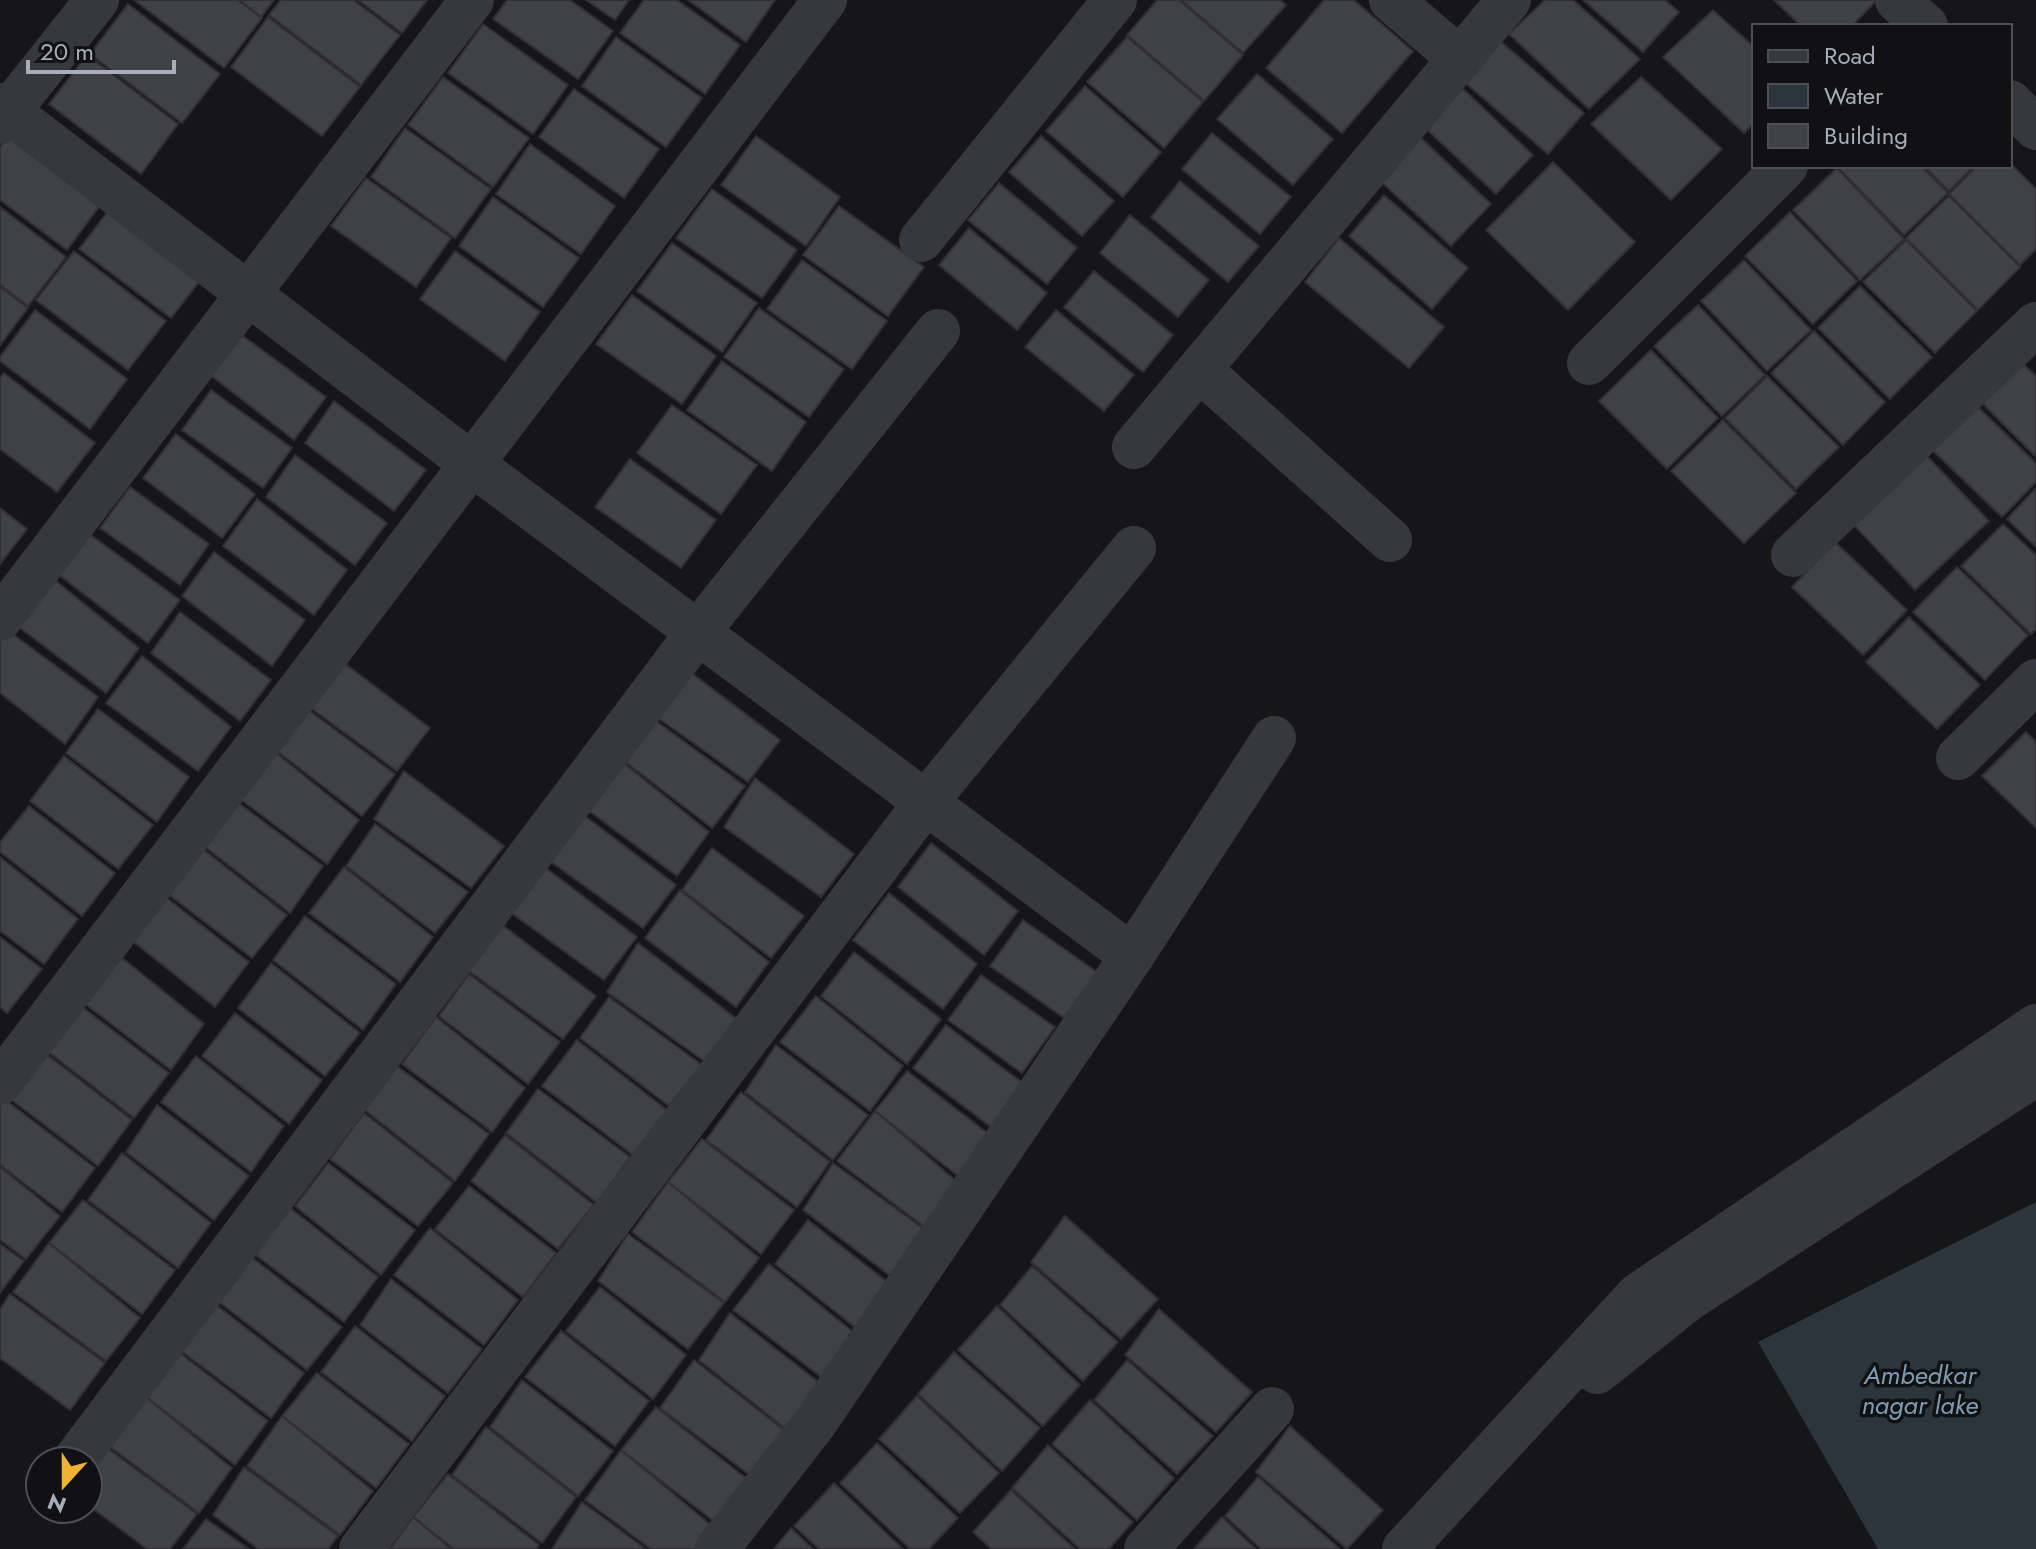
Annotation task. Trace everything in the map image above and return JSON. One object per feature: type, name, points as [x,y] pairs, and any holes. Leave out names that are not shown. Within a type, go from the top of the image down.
[{"type":"street","points":[[97,0],[3,112],[1132,956]]},
{"type":"street","points":[[0,619],[472,0]]},
{"type":"street","points":[[0,1083],[825,0]]},
{"type":"street","points":[[921,240],[1115,0]]},
{"type":"street","points":[[1391,0],[1460,59]]},
{"type":"street","points":[[1134,447],[1509,0]]},
{"type":"street","points":[[1897,0],[1924,24]]},
{"type":"street","points":[[2012,104],[2036,128]]},
{"type":"street","points":[[1589,363],[1784,168]]},
{"type":"street","points":[[1793,555],[2036,324]]},
{"type":"street","points":[[86,1445],[698,632],[938,331]]},
{"type":"street","points":[[1200,370],[1390,540]]},
{"type":"street","points":[[361,1549],[926,802],[1134,548]]},
{"type":"street","points":[[1958,758],[2036,681]]},
{"type":"street","points":[[717,1549],[815,1423],[1132,956],[1274,738]]},
{"type":"street","points":[[1404,1549],[1638,1295],[2036,1026]]},
{"type":"street","points":[[1500,1446],[1687,1300],[2036,1074]]},
{"type":"street","points":[[1146,1549],[1272,1409]]},
{"type":"water","name":"Ambedkar nagar lake","points":[[2036,1202],[2036,1549],[1878,1549],[1758,1342]]},
{"type":"building","points":[[134,0],[238,0],[262,18],[224,68]]},
{"type":"building","points":[[239,0],[274,0],[261,17]]},
{"type":"building","points":[[281,0],[353,0],[400,35],[361,85],[269,15]]},
{"type":"building","points":[[358,0],[427,0],[402,33]]},
{"type":"building","points":[[507,0],[570,0],[613,31],[578,79],[493,19]]},
{"type":"building","points":[[586,0],[629,0],[615,20]]},
{"type":"building","points":[[644,0],[677,0],[740,45],[705,94],[620,33]]},
{"type":"building","points":[[688,0],[775,0],[746,42]]},
{"type":"building","points":[[1157,0],[1179,0],[1243,55],[1204,101],[1127,35]]},
{"type":"building","points":[[1181,0],[1280,0],[1286,5],[1243,53]]},
{"type":"building","points":[[1324,0],[1354,0],[1413,51],[1342,133],[1266,68]]},
{"type":"building","points":[[1545,0],[1573,0],[1640,59],[1589,109],[1509,34]]},
{"type":"building","points":[[1583,0],[1665,0],[1679,12],[1643,52]]},
{"type":"building","points":[[1774,0],[1876,1],[1854,24],[1799,24]]},
{"type":"building","points":[[128,4],[220,74],[182,123],[90,54]]},
{"type":"building","points":[[1713,10],[1752,45],[1752,125],[1744,133],[1663,57]]},
{"type":"building","points":[[268,17],[360,87],[322,136],[231,67]]},
{"type":"building","points":[[483,24],[568,85],[533,134],[448,73]]},
{"type":"building","points":[[616,37],[702,98],[666,147],[582,86]]},
{"type":"building","points":[[1127,37],[1203,102],[1164,148],[1087,82]]},
{"type":"building","points":[[1499,40],[1584,113],[1548,154],[1463,81]]},
{"type":"building","points":[[87,55],[178,124],[141,174],[49,104]]},
{"type":"building","points":[[1257,74],[1333,139],[1293,185],[1217,119]]},
{"type":"building","points":[[443,77],[529,138],[493,187],[408,125]]},
{"type":"building","points":[[1641,77],[1722,149],[1671,200],[1591,124]]},
{"type":"building","points":[[1085,86],[1161,152],[1123,197],[1046,131]]},
{"type":"building","points":[[1460,86],[1533,155],[1496,194],[1423,126]]},
{"type":"building","points":[[574,89],[659,149],[624,198],[539,137]]},
{"type":"building","points":[[405,128],[491,189],[455,238],[371,177]]},
{"type":"building","points":[[12,131],[104,200],[67,250],[0,200],[0,147]]},
{"type":"building","points":[[1212,133],[1291,197],[1260,234],[1182,169]]},
{"type":"building","points":[[756,136],[840,197],[806,246],[721,185]]},
{"type":"building","points":[[1041,136],[1114,201],[1082,236],[1009,172]]},
{"type":"building","points":[[1420,137],[1491,204],[1451,246],[1379,180]]},
{"type":"building","points":[[530,144],[615,206],[581,254],[496,194]]},
{"type":"building","points":[[1553,162],[1635,242],[1568,310],[1486,230]]},
{"type":"building","points":[[2012,165],[2036,189],[2036,249],[2020,265],[1949,194],[1975,168],[2012,168]]},
{"type":"building","points":[[1837,168],[1904,239],[1860,280],[1793,210]]},
{"type":"building","points":[[1838,168],[1923,168],[1948,193],[1904,235]]},
{"type":"building","points":[[1926,168],[1972,168],[1949,191]]},
{"type":"building","points":[[366,178],[451,238],[416,287],[331,226]]},
{"type":"building","points":[[1180,181],[1259,246],[1228,282],[1151,217]]},
{"type":"building","points":[[999,183],[1077,248],[1047,284],[968,220]]},
{"type":"building","points":[[712,189],[797,250],[762,298],[676,238]]},
{"type":"building","points":[[1384,195],[1468,268],[1432,309],[1349,236]]},
{"type":"building","points":[[1949,196],[2020,267],[1978,310],[1906,238]]},
{"type":"building","points":[[493,197],[579,258],[543,307],[459,246]]},
{"type":"building","points":[[117,200],[209,269],[171,318],[79,249]]},
{"type":"building","points":[[839,206],[924,267],[888,316],[803,255]]},
{"type":"building","points":[[0,207],[66,257],[28,306],[0,285]]},
{"type":"building","points":[[1790,212],[1857,281],[1813,324],[1745,256]]},
{"type":"building","points":[[1130,215],[1209,280],[1178,317],[1100,253]]},
{"type":"building","points":[[969,228],[1047,293],[1017,330],[939,265]]},
{"type":"building","points":[[1339,238],[1444,327],[1409,368],[1305,282]]},
{"type":"building","points":[[1906,240],[1977,311],[1935,353],[1863,282]]},
{"type":"building","points":[[672,243],[757,303],[722,352],[637,291]]},
{"type":"building","points":[[74,251],[166,321],[128,370],[36,300]]},
{"type":"building","points":[[455,251],[540,312],[505,361],[420,299]]},
{"type":"building","points":[[802,260],[887,321],[852,369],[767,309]]},
{"type":"building","points":[[1744,260],[1811,330],[1767,371],[1701,301]]},
{"type":"building","points":[[1094,271],[1173,335],[1143,372],[1064,307]]},
{"type":"building","points":[[1860,286],[1932,357],[1890,399],[1818,328]]},
{"type":"building","points":[[0,287],[28,308],[0,345]]},
{"type":"building","points":[[632,295],[716,356],[682,404],[596,344]]},
{"type":"building","points":[[1698,305],[1765,375],[1722,416],[1654,346]]},
{"type":"building","points":[[759,308],[844,369],[809,417],[724,357]]},
{"type":"building","points":[[35,310],[127,379],[90,429],[0,361]]},
{"type":"building","points":[[1056,310],[1134,375],[1104,411],[1025,347]]},
{"type":"building","points":[[235,330],[326,397],[294,440],[205,371]]},
{"type":"building","points":[[1814,331],[1885,402],[1843,445],[1771,373]]},
{"type":"building","points":[[1651,350],[1718,418],[1667,469],[1599,401]]},
{"type":"building","points":[[2018,359],[2036,376],[2036,457],[1979,400]]},
{"type":"building","points":[[722,361],[806,422],[772,471],[687,410]]},
{"type":"building","points":[[4,373],[95,443],[57,492],[0,449],[0,378]]},
{"type":"building","points":[[1767,376],[1839,447],[1796,489],[1725,418]]},
{"type":"building","points":[[211,390],[292,448],[263,488],[182,430]]},
{"type":"building","points":[[334,401],[426,470],[394,511],[305,443]]},
{"type":"building","points":[[1975,404],[2036,463],[2036,482],[2002,517],[1931,449]]},
{"type":"building","points":[[672,405],[757,465],[721,514],[637,453]]},
{"type":"building","points":[[1723,420],[1796,493],[1744,543],[1671,471]]},
{"type":"building","points":[[176,434],[255,494],[222,538],[143,478]]},
{"type":"building","points":[[295,455],[387,523],[355,565],[266,497]]},
{"type":"building","points":[[1927,456],[1989,521],[1915,590],[1854,525]]},
{"type":"building","points":[[630,459],[716,520],[681,568],[595,507]]},
{"type":"building","points":[[130,487],[209,544],[180,585],[100,528]]},
{"type":"building","points":[[2036,488],[2036,547],[2007,519]]},
{"type":"building","points":[[257,499],[347,570],[314,615],[223,546]]},
{"type":"building","points":[[0,508],[27,529],[0,564]]},
{"type":"building","points":[[2003,524],[2036,555],[2036,629],[2031,634],[1961,566]]},
{"type":"building","points":[[88,533],[180,600],[148,643],[59,575]]},
{"type":"building","points":[[1835,542],[1907,610],[1863,655],[1792,587]]},
{"type":"building","points":[[214,552],[305,620],[272,666],[182,596]]},
{"type":"building","points":[[1957,567],[2028,635],[1985,680],[1913,612]]},
{"type":"building","points":[[51,577],[139,648],[106,693],[15,624]]},
{"type":"building","points":[[180,612],[271,680],[240,721],[151,653]]},
{"type":"building","points":[[1909,617],[1980,685],[1937,729],[1866,662]]},
{"type":"building","points":[[6,629],[98,697],[65,744],[0,693],[0,638]]},
{"type":"building","points":[[331,653],[430,728],[397,771],[301,701]]},
{"type":"building","points":[[142,656],[231,727],[198,771],[106,703]]},
{"type":"building","points":[[681,665],[780,740],[748,782],[651,713]]},
{"type":"building","points":[[303,706],[395,774],[362,816],[273,748]]},
{"type":"building","points":[[98,709],[189,777],[157,822],[66,753]]},
{"type":"building","points":[[652,718],[745,786],[712,828],[623,760]]},
{"type":"building","points":[[2026,732],[2036,742],[2036,828],[1982,776]]},
{"type":"building","points":[[271,749],[359,820],[327,864],[236,796]]},
{"type":"building","points":[[64,756],[153,825],[118,869],[30,801]]},
{"type":"building","points":[[620,760],[709,832],[677,876],[585,808]]},
{"type":"building","points":[[404,771],[504,846],[471,888],[374,819]]},
{"type":"building","points":[[755,778],[854,854],[821,897],[724,827]]},
{"type":"building","points":[[232,798],[323,866],[290,913],[200,843]]},
{"type":"building","points":[[29,806],[115,873],[82,916],[0,852],[0,842]]},
{"type":"building","points":[[577,810],[676,885],[643,928],[547,859]]},
{"type":"building","points":[[375,824],[468,892],[435,933],[346,866]]},
{"type":"building","points":[[931,843],[1018,911],[984,955],[898,887]]},
{"type":"building","points":[[199,846],[287,915],[252,958],[164,891]]},
{"type":"building","points":[[712,848],[804,916],[771,958],[682,890]]},
{"type":"building","points":[[0,857],[78,919],[44,964],[0,931]]},
{"type":"building","points":[[538,862],[637,937],[604,980],[507,910]]},
{"type":"building","points":[[344,867],[433,937],[400,982],[309,913]]},
{"type":"building","points":[[680,890],[769,962],[736,1007],[645,938]]},
{"type":"building","points":[[889,893],[977,964],[943,1009],[853,940]]},
{"type":"building","points":[[163,895],[249,962],[215,1007],[129,938]]},
{"type":"building","points":[[305,916],[396,984],[363,1030],[273,960]]},
{"type":"building","points":[[1023,920],[1097,972],[1064,1018],[990,966]]},
{"type":"building","points":[[497,921],[596,996],[563,1039],[466,969]]},
{"type":"building","points":[[0,937],[42,969],[7,1013],[0,1007]]},
{"type":"building","points":[[638,943],[737,1019],[704,1061],[607,992]]},
{"type":"building","points":[[854,952],[941,1019],[907,1064],[821,996]]},
{"type":"building","points":[[116,953],[204,1024],[171,1070],[80,1000]]},
{"type":"building","points":[[271,963],[360,1033],[325,1076],[238,1008]]},
{"type":"building","points":[[469,974],[560,1042],[528,1084],[439,1016]]},
{"type":"building","points":[[981,975],[1055,1027],[1022,1073],[948,1020]]},
{"type":"building","points":[[816,996],[903,1066],[870,1111],[780,1042]]},
{"type":"building","points":[[609,997],[702,1065],[669,1106],[580,1038]]},
{"type":"building","points":[[77,1003],[169,1073],[134,1118],[46,1050]]},
{"type":"building","points":[[235,1013],[322,1080],[289,1124],[202,1056]]},
{"type":"building","points":[[436,1017],[525,1088],[492,1132],[402,1064]]},
{"type":"building","points":[[946,1025],[1024,1084],[991,1127],[913,1068]]},
{"type":"building","points":[[577,1040],[667,1110],[633,1155],[542,1086]]},
{"type":"building","points":[[776,1045],[868,1115],[833,1160],[745,1092]]},
{"type":"building","points":[[41,1050],[132,1120],[98,1166],[8,1097]]},
{"type":"building","points":[[196,1056],[284,1126],[251,1172],[161,1102]]},
{"type":"building","points":[[397,1066],[489,1134],[455,1181],[365,1110]]},
{"type":"building","points":[[907,1071],[990,1135],[958,1176],[875,1111]]},
{"type":"building","points":[[538,1089],[630,1157],[597,1203],[506,1133]]},
{"type":"building","points":[[741,1092],[830,1162],[797,1207],[706,1140]]},
{"type":"building","points":[[3,1098],[95,1168],[62,1212],[0,1165],[0,1102]]},
{"type":"building","points":[[157,1105],[249,1176],[214,1220],[126,1152]]},
{"type":"building","points":[[875,1111],[963,1187],[930,1231],[837,1161]]},
{"type":"building","points":[[364,1113],[453,1183],[418,1226],[330,1159]]},
{"type":"building","points":[[505,1135],[594,1205],[558,1249],[471,1181]]},
{"type":"building","points":[[702,1139],[794,1210],[761,1254],[668,1182]]},
{"type":"building","points":[[122,1153],[211,1223],[178,1268],[88,1200]]},
{"type":"building","points":[[328,1163],[415,1230],[381,1275],[295,1206]]},
{"type":"building","points":[[833,1163],[928,1232],[893,1278],[803,1210]]},
{"type":"building","points":[[0,1167],[60,1216],[26,1259],[0,1240]]},
{"type":"building","points":[[668,1182],[759,1258],[725,1302],[632,1232]]},
{"type":"building","points":[[469,1186],[556,1253],[523,1297],[435,1229]]},
{"type":"building","points":[[83,1200],[175,1270],[142,1314],[49,1243]]},
{"type":"building","points":[[289,1207],[378,1277],[344,1322],[253,1253]]},
{"type":"building","points":[[1065,1216],[1158,1299],[1121,1339],[1031,1262]]},
{"type":"building","points":[[808,1220],[895,1288],[861,1332],[775,1264]]},
{"type":"building","points":[[430,1228],[518,1300],[484,1345],[394,1275]]},
{"type":"building","points":[[628,1234],[724,1303],[688,1349],[598,1281]]},
{"type":"building","points":[[49,1243],[140,1318],[106,1361],[13,1292]]},
{"type":"building","points":[[0,1244],[24,1261],[0,1293]]},
{"type":"building","points":[[250,1256],[342,1327],[307,1370],[219,1302]]},
{"type":"building","points":[[769,1264],[857,1335],[824,1379],[733,1310]]},
{"type":"building","points":[[1032,1266],[1118,1342],[1083,1381],[1000,1305]]},
{"type":"building","points":[[391,1279],[482,1349],[448,1393],[360,1325]]},
{"type":"building","points":[[600,1287],[686,1355],[653,1399],[566,1331]]},
{"type":"building","points":[[10,1294],[105,1363],[70,1410],[0,1358],[0,1309]]},
{"type":"building","points":[[214,1303],[304,1373],[271,1418],[180,1350]]},
{"type":"building","points":[[997,1306],[1080,1385],[1043,1426],[958,1350]]},
{"type":"building","points":[[1159,1309],[1252,1392],[1216,1432],[1125,1355]]},
{"type":"building","points":[[730,1313],[821,1384],[786,1429],[699,1360]]},
{"type":"building","points":[[355,1326],[445,1396],[412,1441],[321,1372]]},
{"type":"building","points":[[561,1331],[649,1401],[615,1446],[525,1377]]},
{"type":"building","points":[[176,1350],[268,1421],[235,1465],[141,1393]]},
{"type":"building","points":[[954,1352],[1040,1428],[1002,1471],[918,1394]]},
{"type":"building","points":[[694,1360],[784,1430],[751,1476],[660,1408]]},
{"type":"building","points":[[1127,1360],[1213,1436],[1177,1474],[1094,1400]]},
{"type":"building","points":[[317,1373],[409,1444],[376,1488],[282,1416]]},
{"type":"building","points":[[522,1380],[613,1451],[578,1496],[490,1427]]},
{"type":"building","points":[[141,1393],[232,1468],[199,1513],[105,1443]]},
{"type":"building","points":[[917,1396],[999,1473],[960,1513],[879,1439]]},
{"type":"building","points":[[1090,1400],[1174,1478],[1137,1520],[1052,1444]]},
{"type":"building","points":[[656,1407],[747,1479],[715,1522],[621,1450]]},
{"type":"building","points":[[282,1416],[373,1491],[340,1535],[247,1466]]},
{"type":"building","points":[[1290,1426],[1383,1510],[1347,1549],[1256,1472]]},
{"type":"building","points":[[486,1427],[576,1497],[542,1543],[452,1475]]},
{"type":"building","points":[[877,1443],[958,1518],[929,1549],[910,1549],[840,1483]]},
{"type":"building","points":[[1048,1445],[1133,1522],[1109,1549],[1080,1549],[1012,1488]]},
{"type":"building","points":[[104,1446],[197,1514],[170,1549],[147,1549],[104,1517]]},
{"type":"building","points":[[621,1450],[712,1526],[695,1549],[651,1549],[585,1500]]},
{"type":"building","points":[[244,1467],[338,1536],[328,1549],[258,1549],[213,1515]]},
{"type":"building","points":[[448,1474],[539,1545],[536,1549],[454,1549],[413,1517]]},
{"type":"building","points":[[1258,1477],[1340,1549],[1261,1549],[1225,1516]]},
{"type":"building","points":[[834,1483],[903,1549],[819,1549],[794,1526]]},
{"type":"building","points":[[1011,1490],[1075,1549],[991,1549],[973,1532]]},
{"type":"building","points":[[582,1502],[646,1549],[552,1549]]},
{"type":"building","points":[[413,1517],[451,1549],[390,1549]]},
{"type":"building","points":[[1222,1517],[1256,1549],[1194,1549]]},
{"type":"building","points":[[206,1519],[249,1549],[183,1549]]},
{"type":"building","points":[[791,1528],[813,1549],[774,1549]]}]
